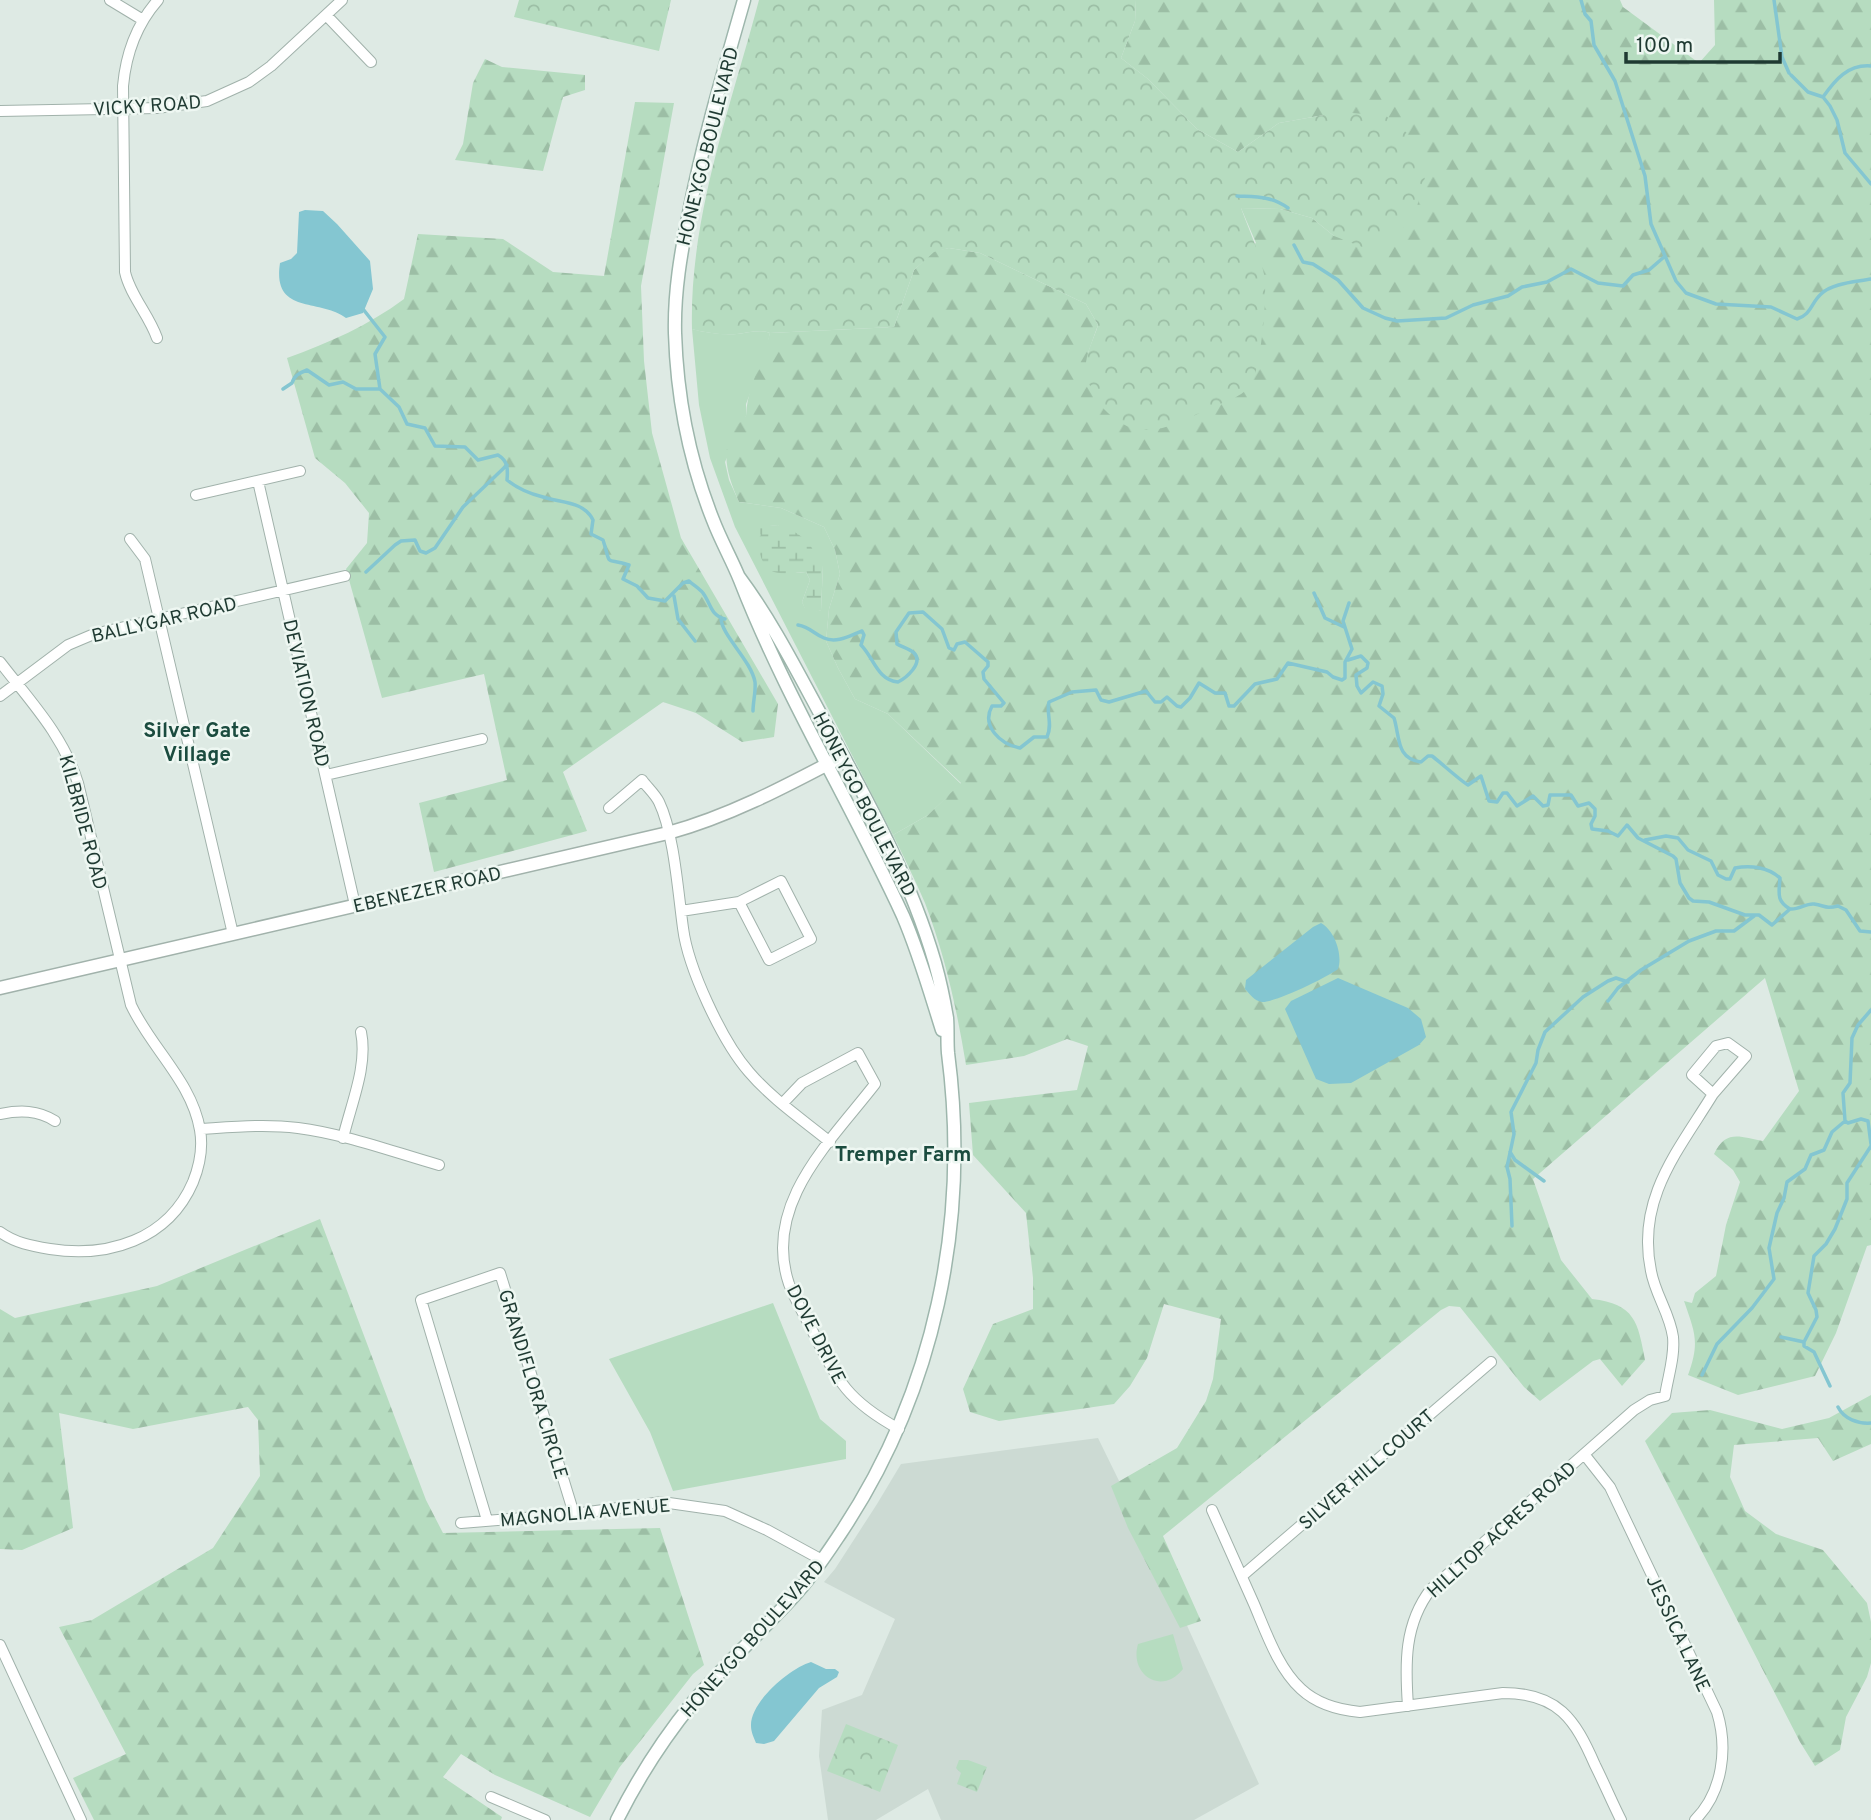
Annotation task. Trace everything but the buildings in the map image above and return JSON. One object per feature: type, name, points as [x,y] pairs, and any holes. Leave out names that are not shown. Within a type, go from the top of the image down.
[{"type":"main road","name":"HONEYGO BOULEVARD","points":[[744,0],[697,175],[681,253],[675,332],[683,415],[690,449],[711,517],[739,577],[752,613],[903,918],[918,955],[947,1047]]},
{"type":"main road","name":"HONEYGO BOULEVARD","points":[[617,1820],[636,1782],[694,1700],[797,1593],[856,1510],[899,1429],[931,1337],[952,1226],[955,1138],[947,1021],[941,987],[915,905],[843,757],[761,607],[739,577]]},
{"type":"main road","name":"EBENEZER ROAD","points":[[0,988],[668,833],[744,807],[843,757]]},
{"type":"street","points":[[110,0],[143,20]]},
{"type":"street","points":[[157,338],[150,318],[132,290],[125,272],[123,86],[127,57],[143,20],[158,0]]},
{"type":"street","name":"VICKY ROAD","points":[[0,111],[123,109],[194,104],[226,94],[271,66],[342,0]]},
{"type":"street","points":[[327,16],[371,62]]},
{"type":"street","points":[[196,495],[300,471]]},
{"type":"street","name":"DEVIATION ROAD","points":[[258,481],[355,905]]},
{"type":"street","points":[[130,539],[145,559],[233,934]]},
{"type":"street","name":"BALLYGAR ROAD","points":[[0,696],[50,657],[78,640],[345,576]]},
{"type":"street","name":"KILBRIDE ROAD","points":[[0,662],[51,726],[69,756],[78,783],[118,961],[131,1005],[146,1034],[186,1090],[200,1129]]},
{"type":"street","points":[[326,775],[482,739]]},
{"type":"street","points":[[609,808],[642,780],[659,801],[668,833],[682,928],[691,962],[730,1044],[749,1072],[782,1104],[830,1142]]},
{"type":"street","points":[[681,911],[739,902],[781,881],[811,939],[769,960],[739,902]]},
{"type":"street","points":[[343,1138],[361,1064],[363,1043],[360,1032]]},
{"type":"street","points":[[1728,1043],[1746,1056],[1713,1094],[1692,1076],[1716,1046],[1728,1043]]},
{"type":"street","name":"DOVE DRIVE","points":[[782,1104],[802,1083],[858,1053],[875,1084],[802,1180],[789,1210],[783,1250],[789,1284],[832,1372],[843,1387],[864,1406],[899,1429]]},
{"type":"street","name":"HILLTOP ACRES ROAD","points":[[1408,1706],[1406,1653],[1414,1617],[1424,1598],[1441,1578],[1642,1404],[1665,1396],[1673,1357],[1673,1335],[1650,1269],[1647,1245],[1649,1219],[1663,1174],[1713,1094]]},
{"type":"street","points":[[0,1114],[39,1112],[55,1121]]},
{"type":"street","points":[[0,1232],[13,1241],[64,1251],[99,1251],[143,1238],[166,1220],[190,1189],[199,1163],[200,1129],[266,1126],[298,1128],[439,1165]]},
{"type":"street","name":"GRANDIFLORA CIRCLE","points":[[487,1520],[421,1300],[500,1273],[574,1514]]},
{"type":"street","name":"SILVER HILL COURT","points":[[1242,1576],[1491,1362]]},
{"type":"street","name":"JESSICA LANE","points":[[1584,1454],[1610,1487],[1717,1712],[1721,1726],[1721,1769],[1713,1794],[1695,1820]]},
{"type":"street","name":"MAGNOLIA AVENUE","points":[[461,1524],[574,1514],[662,1502],[725,1511],[822,1560]]},
{"type":"street","points":[[1212,1510],[1269,1640],[1291,1679],[1301,1690],[1326,1705],[1343,1711],[1360,1712],[1503,1693],[1529,1695],[1548,1701],[1567,1715],[1576,1726],[1621,1820]]},
{"type":"street","points":[[0,1645],[81,1820]]},
{"type":"street","points":[[491,1797],[545,1820]]},
{"type":"shaded area","points":[[1098,1438],[1149,1542],[1259,1784],[1194,1820],[941,1820],[928,1789],[876,1820],[828,1820],[819,1756],[822,1710],[862,1695],[895,1619],[824,1582],[835,1569],[901,1464]]},
{"type":"green space","points":[[519,0],[671,0],[659,51],[514,17]]},
{"type":"green space","points":[[759,0],[1136,0],[1135,21],[1121,58],[1148,79],[1197,129],[1238,152],[1279,123],[1324,115],[1330,111],[1386,116],[1406,132],[1426,174],[1416,210],[1396,237],[1362,247],[1334,236],[1312,218],[1280,209],[1241,208],[1259,257],[1265,284],[1263,330],[1255,375],[1248,388],[1239,396],[1158,429],[1133,428],[1120,423],[1097,399],[1089,382],[1086,365],[1098,325],[1086,304],[980,253],[949,248],[934,252],[914,270],[894,327],[731,334],[692,329],[693,287],[704,204]]},
{"type":"green space","points":[[1136,0],[1620,0],[1623,7],[1699,63],[1715,45],[1714,0],[1871,0],[1871,1245],[1867,1246],[1836,1333],[1815,1376],[1738,1395],[1688,1375],[1695,1338],[1684,1301],[1692,1303],[1695,1293],[1716,1276],[1726,1225],[1740,1182],[1733,1170],[1714,1154],[1723,1141],[1729,1138],[1763,1141],[1799,1091],[1765,978],[1533,1179],[1561,1260],[1592,1299],[1606,1301],[1626,1310],[1636,1325],[1645,1360],[1622,1386],[1600,1359],[1593,1361],[1540,1401],[1524,1387],[1460,1307],[1449,1306],[1441,1310],[1163,1536],[1201,1621],[1180,1628],[1128,1528],[1111,1486],[1177,1448],[1206,1401],[1213,1379],[1221,1319],[1164,1304],[1147,1358],[1130,1386],[1114,1404],[999,1421],[970,1412],[963,1389],[993,1324],[1033,1309],[1033,1278],[1026,1213],[973,1155],[969,1103],[1077,1090],[1088,1046],[1067,1039],[1024,1056],[966,1065],[939,943],[925,903],[893,835],[928,815],[961,783],[888,714],[855,699],[838,668],[826,641],[829,609],[840,574],[835,550],[824,527],[781,508],[739,502],[730,479],[726,457],[731,436],[746,416],[752,385],[770,333],[894,327],[914,270],[934,251],[949,248],[980,253],[1086,304],[1098,325],[1088,353],[1256,243],[1241,208],[1280,209],[1312,218],[1334,236],[1324,115],[1279,123],[1238,152],[1197,129],[1148,79],[1121,58],[1135,21]]},
{"type":"green space","points":[[485,59],[502,67],[585,75],[585,90],[563,97],[543,171],[455,160],[463,144],[473,83]]},
{"type":"green space","points":[[635,102],[674,103],[641,286],[644,361],[652,433],[681,538],[778,704],[774,737],[742,742],[696,713],[663,702],[563,772],[587,831],[434,872],[419,803],[507,780],[484,674],[382,698],[346,569],[367,543],[369,513],[345,483],[315,458],[287,358],[348,333],[404,299],[418,234],[503,239],[553,272],[604,276]]},
{"type":"green space","points":[[692,329],[720,334],[758,331],[770,333],[765,355],[746,404],[746,416],[725,462],[729,480],[739,502],[781,508],[824,527],[835,550],[840,574],[829,609],[826,641],[838,668],[855,699],[888,714],[961,784],[928,815],[893,835],[735,527],[710,458],[699,405]],"holes":[[[778,525],[823,566],[821,610],[814,612],[805,608],[802,602],[810,580],[806,572],[796,573],[761,535],[770,526]]]},
{"type":"green space","points":[[778,525],[803,537],[823,565],[821,610],[814,613],[805,609],[802,602],[810,580],[806,572],[778,573],[767,567],[763,561],[757,540],[761,535],[754,527]]},
{"type":"green space","points":[[320,1219],[426,1500],[443,1533],[660,1528],[704,1665],[693,1674],[619,1768],[590,1817],[495,1775],[461,1754],[443,1777],[502,1817],[501,1820],[94,1820],[73,1778],[126,1754],[59,1627],[92,1620],[213,1548],[260,1476],[258,1420],[248,1407],[133,1429],[59,1413],[73,1528],[22,1550],[0,1549],[0,1309],[15,1318],[157,1286]]},
{"type":"green space","points":[[773,1303],[820,1419],[846,1441],[846,1459],[673,1491],[650,1432],[609,1359]]},
{"type":"green space","points":[[1871,1395],[1871,1444],[1833,1461],[1818,1438],[1734,1445],[1730,1477],[1745,1511],[1776,1534],[1823,1550],[1867,1603],[1871,1622],[1871,1663],[1867,1677],[1846,1717],[1840,1750],[1815,1766],[1800,1742],[1645,1441],[1672,1413],[1710,1410],[1782,1429],[1829,1418]]},
{"type":"green space","points":[[1173,1634],[1183,1669],[1166,1681],[1149,1678],[1138,1665],[1138,1644]]},
{"type":"green space","points":[[846,1724],[898,1745],[880,1792],[827,1771]]},
{"type":"green space","points":[[959,1760],[968,1760],[987,1767],[977,1792],[957,1784],[961,1773],[956,1768]]},
{"type":"water","points":[[323,211],[370,261],[373,289],[363,313],[346,318],[290,298],[283,291],[279,279],[280,263],[291,259],[297,253],[299,212]]},
{"type":"water","points":[[1321,923],[1337,944],[1338,969],[1278,998],[1262,1002],[1252,997],[1245,989],[1246,980]]},
{"type":"water","points":[[1338,978],[1408,1008],[1421,1019],[1426,1037],[1419,1045],[1351,1083],[1329,1084],[1316,1079],[1285,1009],[1291,1001]]},
{"type":"water","points":[[811,1662],[826,1669],[835,1669],[839,1672],[837,1677],[819,1688],[774,1741],[756,1743],[751,1726],[757,1707],[773,1687],[802,1665]]},
{"type":"waterway","points":[[1581,0],[1585,14],[1591,21],[1594,45],[1615,81],[1645,176],[1651,224],[1676,281],[1686,293],[1716,304],[1771,307],[1797,319],[1805,315],[1818,297],[1831,287],[1871,279]]},
{"type":"waterway","points":[[1774,0],[1782,57],[1789,73]]},
{"type":"waterway","points":[[1823,97],[1837,79],[1849,70],[1871,66]]},
{"type":"waterway","points":[[1791,75],[1808,92],[1823,97],[1830,106],[1837,120],[1845,153],[1871,184]]},
{"type":"waterway","points":[[1237,196],[1270,199],[1288,208]]},
{"type":"waterway","points":[[1294,245],[1303,262],[1313,264],[1338,280],[1363,308],[1397,321],[1446,318],[1473,305],[1508,296],[1522,287],[1547,282],[1571,269],[1598,283],[1623,286],[1633,275],[1649,270],[1664,257]]},
{"type":"waterway","points":[[363,309],[385,337],[375,354],[380,389],[399,407],[407,424],[425,428],[435,446],[465,447],[478,460],[498,455],[507,466],[507,480],[515,486],[584,509],[593,520],[591,534],[603,540],[608,558],[629,565],[623,579],[637,586],[648,598],[665,601],[683,583],[689,581],[703,593],[714,612],[725,619]]},
{"type":"waterway","points":[[283,389],[292,383],[297,375],[307,370],[329,385],[343,382],[356,389],[380,389]]},
{"type":"waterway","points":[[366,572],[401,541],[415,540],[420,551],[426,553],[435,548],[463,507],[507,465]]},
{"type":"waterway","points":[[1314,593],[1325,618],[1344,627]]},
{"type":"waterway","points":[[674,596],[678,619],[695,641]]},
{"type":"waterway","points":[[798,625],[829,640],[862,631],[864,635],[861,645],[876,668],[885,677],[898,682],[909,674],[917,657],[897,644],[896,632],[909,613],[923,612],[942,629],[949,648],[954,650],[957,644],[965,642],[988,662],[983,672],[984,679],[1004,703],[1001,706],[992,706],[989,713],[991,727],[999,738],[1020,748],[1034,737],[1047,737],[1049,702],[1072,692],[1096,690],[1101,700],[1109,702],[1146,691],[1155,702],[1161,702],[1167,697],[1181,707],[1199,683],[1215,693],[1225,693],[1229,706],[1234,706],[1255,684],[1277,679],[1288,663],[1327,672],[1342,680],[1345,678],[1345,662],[1352,649],[1343,621],[1349,603]]},
{"type":"waterway","points":[[721,618],[722,625],[748,665],[755,682],[753,711]]},
{"type":"waterway","points":[[1348,660],[1361,656],[1368,663],[1367,668],[1356,675],[1361,693],[1373,682],[1382,686],[1383,694],[1379,706],[1394,718],[1400,746],[1407,757],[1421,762],[1432,756],[1468,785],[1481,776],[1489,801],[1497,802],[1503,793],[1507,793],[1517,806],[1533,796],[1543,806],[1548,805],[1550,795],[1571,795],[1578,806],[1589,803],[1595,809],[1592,829],[1608,831],[1618,836],[1627,825],[1638,838],[1673,856],[1676,859],[1680,883],[1693,901],[1709,902],[1745,915],[1759,915],[1772,925],[1790,909],[1811,904],[1838,906],[1846,910],[1860,931],[1871,932]]},
{"type":"waterway","points":[[1645,840],[1666,836],[1678,838],[1688,850],[1711,861],[1718,875],[1726,879],[1730,879],[1735,868],[1753,867],[1770,871],[1780,878],[1780,900],[1790,909]]},
{"type":"waterway","points":[[1608,1001],[1618,988],[1641,970],[1689,941],[1716,931],[1734,931],[1754,916]]},
{"type":"waterway","points":[[1512,1226],[1507,1167],[1514,1134],[1511,1112],[1536,1063],[1545,1032],[1583,997],[1608,981],[1616,978],[1628,982]]},
{"type":"waterway","points":[[1845,1121],[1843,1093],[1850,1083],[1852,1038],[1858,1025],[1871,1010]]},
{"type":"waterway","points":[[1702,1375],[1717,1344],[1752,1308],[1774,1279],[1769,1248],[1787,1182],[1805,1169],[1811,1155],[1824,1150],[1832,1132],[1845,1121],[1868,1121],[1871,1144]]},
{"type":"waterway","points":[[1804,1342],[1817,1317],[1808,1293],[1814,1256],[1826,1244],[1835,1229],[1847,1199],[1847,1183],[1871,1146]]},
{"type":"waterway","points":[[1510,1152],[1515,1160],[1544,1181]]},
{"type":"waterway","points":[[1781,1337],[1804,1342],[1804,1346],[1814,1352],[1830,1386]]},
{"type":"waterway","points":[[1838,1407],[1852,1420],[1871,1423]]},
{"type":"district","name":"Silver Gate Village","points":[[197,742]]},
{"type":"district","name":"Tremper Farm","points":[[903,1154]]}]
